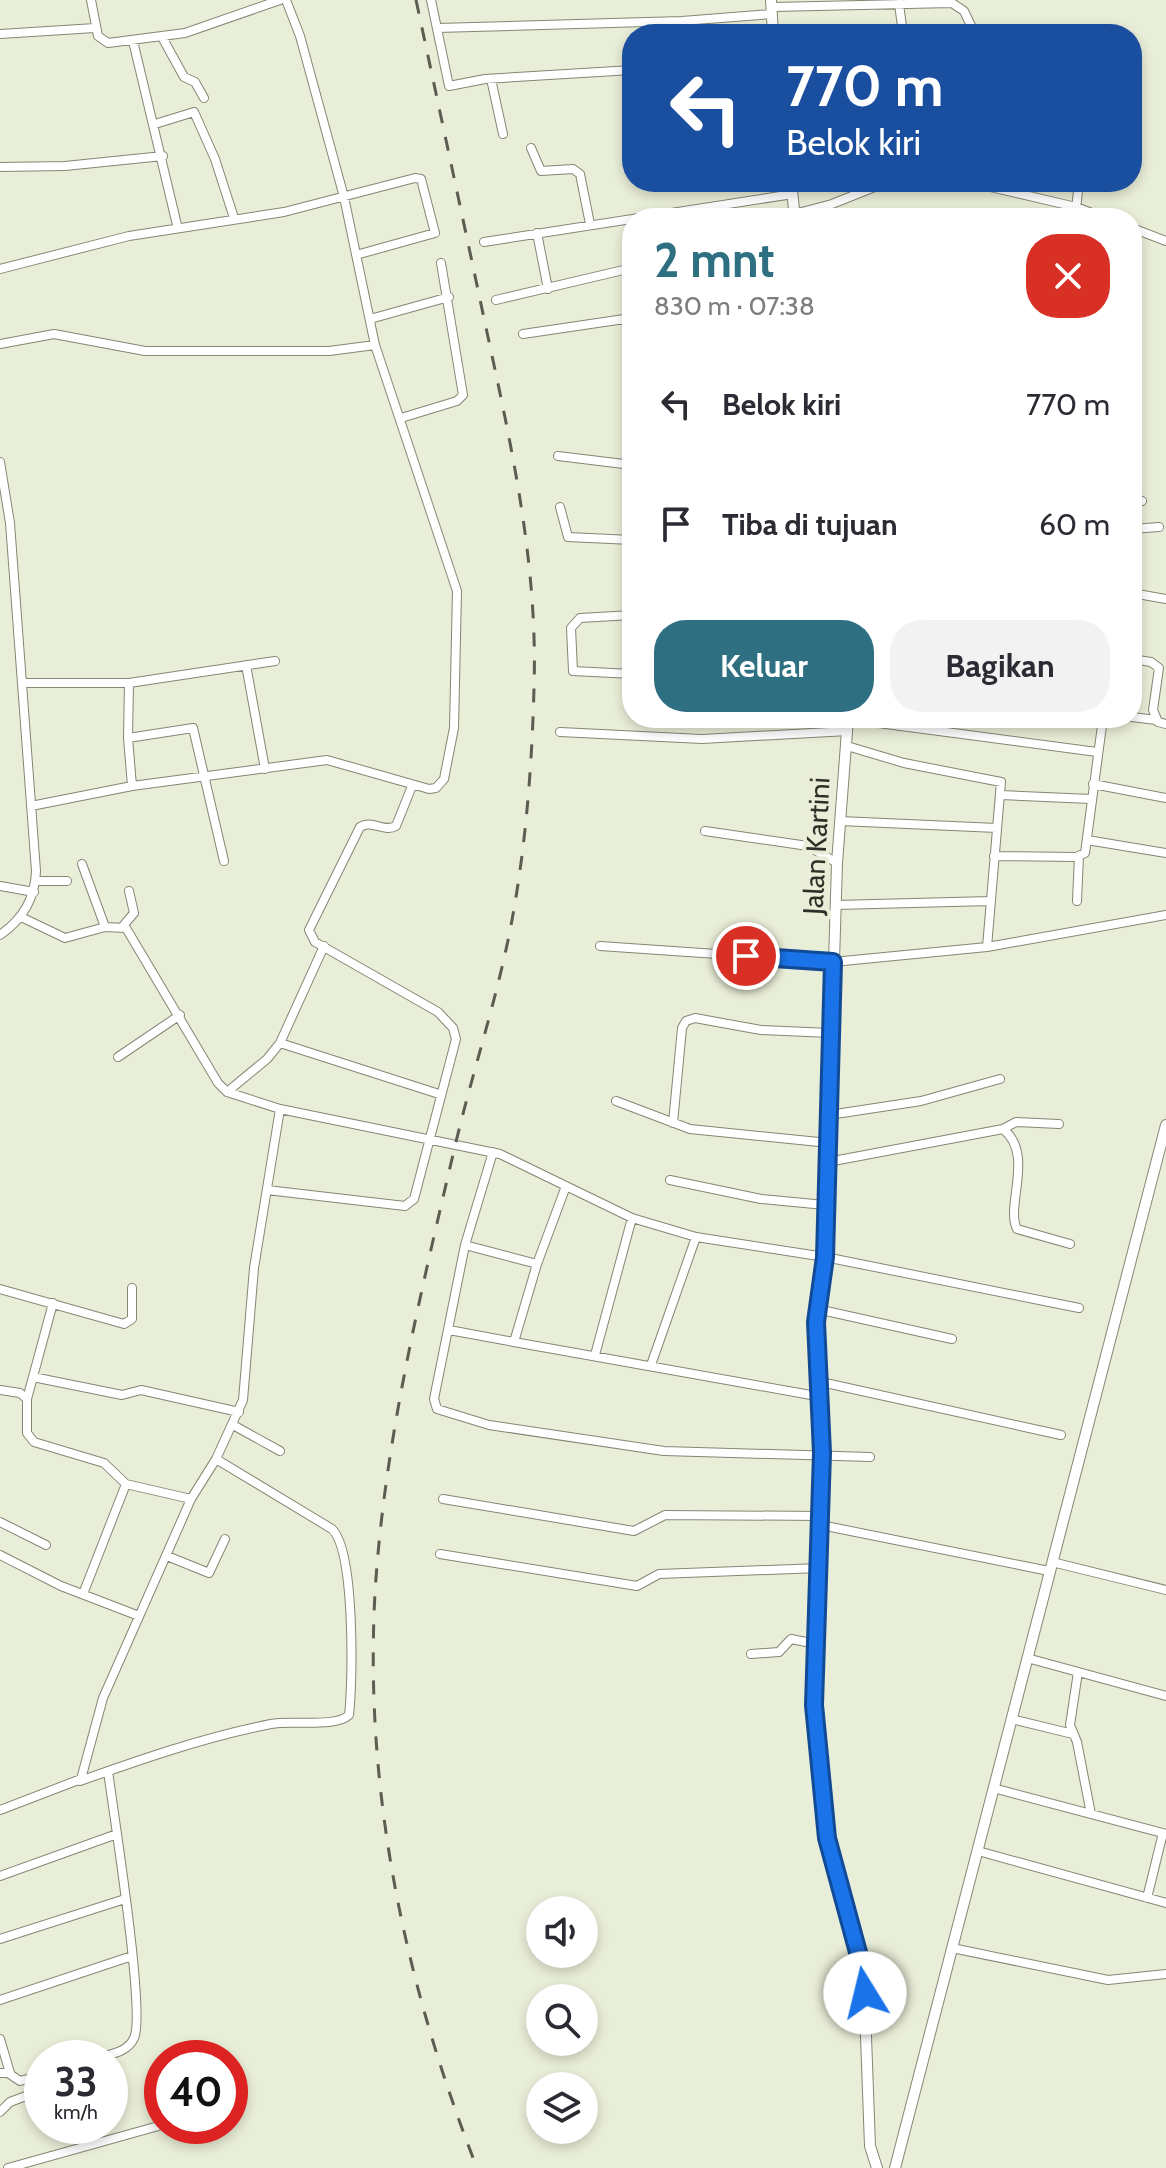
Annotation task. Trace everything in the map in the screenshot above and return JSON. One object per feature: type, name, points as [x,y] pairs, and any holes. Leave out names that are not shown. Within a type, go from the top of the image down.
[{"type":"street","points":[[91,0],[95,28],[102,40],[108,43],[185,33],[280,0]]},
{"type":"street","points":[[31,806],[132,786],[335,760],[412,786],[432,789],[444,779],[454,728],[458,600],[375,345],[344,197],[300,36],[286,0]]},
{"type":"street","points":[[431,0],[447,84],[622,71]]},
{"type":"street","points":[[437,28],[682,21],[772,7],[899,4],[956,4],[968,15],[971,24]]},
{"type":"street","points":[[899,4],[902,24]]},
{"type":"street","points":[[0,34],[95,28]]},
{"type":"street","points":[[162,37],[184,77],[195,82],[204,98]]},
{"type":"street","points":[[133,41],[163,156],[177,225]]},
{"type":"street","points":[[491,79],[503,134]]},
{"type":"street","points":[[155,124],[194,112],[215,159],[234,218]]},
{"type":"street","points":[[531,148],[541,171],[578,172],[590,224]]},
{"type":"street","points":[[0,167],[65,166],[163,156]]},
{"type":"street","points":[[0,269],[177,225],[284,212],[419,178],[424,181],[436,229],[430,237],[356,255]]},
{"type":"street","points":[[820,208],[862,192]]},
{"type":"street","points":[[1012,192],[1076,207],[1078,192]]},
{"type":"street","points":[[720,208],[793,194],[794,208]]},
{"type":"street","points":[[484,242],[622,221]]},
{"type":"street","points":[[1142,232],[1166,241]]},
{"type":"street","points":[[537,233],[548,289]]},
{"type":"street","points":[[401,418],[457,401],[463,395],[441,263]]},
{"type":"street","points":[[496,300],[622,270]]},
{"type":"street","points":[[370,319],[449,297]]},
{"type":"street","points":[[523,334],[622,319]]},
{"type":"street","points":[[0,344],[54,334],[145,351],[329,351],[375,345]]},
{"type":"street","points":[[558,456],[622,464]]},
{"type":"street","points":[[0,462],[10,523],[36,881],[21,917],[0,935]]},
{"type":"street","points":[[560,507],[568,537],[622,540]]},
{"type":"street","points":[[1142,528],[1159,527]]},
{"type":"street","points":[[1142,595],[1166,599]]},
{"type":"street","points":[[622,616],[580,618],[571,628],[573,671],[622,673]]},
{"type":"street","points":[[22,683],[129,683],[275,661]]},
{"type":"street","points":[[1142,661],[1162,666],[1153,710],[1156,720]]},
{"type":"street","points":[[246,665],[265,769]]},
{"type":"street","points":[[129,683],[128,738],[132,786]]},
{"type":"street","points":[[1142,718],[1166,724]]},
{"type":"street","points":[[128,738],[193,728],[224,861]]},
{"type":"street","points":[[921,728],[1097,752]]},
{"type":"street","points":[[994,856],[1079,856],[1086,850],[1101,728]]},
{"type":"street","points":[[560,732],[702,739],[848,731]]},
{"type":"street","name":"Jalan Kartini","points":[[848,731],[837,863],[825,1257],[817,1309],[822,1453],[814,1705],[827,1838],[864,1982],[873,2165]]},
{"type":"street","points":[[847,746],[904,763],[999,780],[1001,795],[987,947]]},
{"type":"street","points":[[1093,784],[1166,798]]},
{"type":"street","points":[[267,1190],[405,1206],[414,1199],[439,1094],[456,1039],[448,1020],[324,946],[311,936],[310,924],[360,827],[368,823],[394,828],[412,786]]},
{"type":"street","points":[[1001,795],[1091,799]]},
{"type":"street","points":[[840,821],[997,828]]},
{"type":"street","points":[[705,831],[808,846],[837,863]]},
{"type":"street","points":[[1087,840],[1166,853]]},
{"type":"street","points":[[1077,901],[1079,856]]},
{"type":"street","points":[[82,864],[105,927]]},
{"type":"street","points":[[36,881],[67,881]]},
{"type":"street","points":[[0,886],[34,892]]},
{"type":"street","points":[[123,926],[134,913],[129,891]]},
{"type":"street","points":[[836,905],[991,901]]},
{"type":"street","points":[[600,946],[833,962],[987,947],[1166,915]]},
{"type":"street","points":[[21,917],[65,938],[105,927],[123,926],[131,933],[218,1083],[227,1092],[280,1109],[431,1137],[493,1152],[632,1218],[696,1237],[825,1257],[1079,1308]]},
{"type":"street","points":[[227,1092],[267,1059],[280,1043],[324,946]]},
{"type":"street","points":[[118,1057],[180,1015]]},
{"type":"street","points":[[673,1123],[681,1031],[686,1021],[695,1018],[761,1030],[830,1033]]},
{"type":"street","points":[[280,1043],[439,1094]]},
{"type":"street","points":[[829,1115],[921,1101],[1000,1079]]},
{"type":"street","points":[[616,1101],[673,1123],[765,1139],[829,1143]]},
{"type":"street","points":[[80,1781],[103,1698],[191,1499],[216,1459],[239,1412],[245,1389],[254,1268],[280,1109]]},
{"type":"street","points":[[828,1162],[1003,1129],[1016,1122],[1059,1124]]},
{"type":"street","points":[[895,2168],[1166,1125]]},
{"type":"street","points":[[1003,1129],[1012,1139],[1018,1168],[1014,1224],[1027,1234],[1070,1244]]},
{"type":"street","points":[[493,1152],[465,1245],[434,1399],[439,1411],[489,1425],[680,1453],[822,1453],[870,1457]]},
{"type":"street","points":[[670,1180],[761,1199],[825,1205]]},
{"type":"street","points":[[514,1342],[537,1264],[566,1186]]},
{"type":"street","points":[[595,1355],[632,1218]]},
{"type":"street","points":[[651,1365],[696,1237]]},
{"type":"street","points":[[465,1245],[537,1264]]},
{"type":"street","points":[[0,1289],[127,1324],[132,1319],[132,1288]]},
{"type":"street","points":[[53,1303],[27,1399],[26,1428],[30,1439],[104,1463],[126,1484],[191,1499]]},
{"type":"street","points":[[817,1309],[952,1339]]},
{"type":"street","points":[[449,1330],[822,1397]]},
{"type":"street","points":[[33,1377],[122,1395],[141,1390],[239,1412]]},
{"type":"street","points":[[821,1382],[1061,1435]]},
{"type":"street","points":[[0,1390],[20,1393],[27,1399]]},
{"type":"street","points":[[233,1425],[280,1451]]},
{"type":"street","points":[[0,1810],[169,1750],[272,1724],[338,1721],[349,1715],[350,1604],[340,1538],[332,1529],[216,1459]]},
{"type":"street","points":[[83,1594],[126,1484]]},
{"type":"street","points":[[443,1499],[634,1531],[665,1515],[821,1521],[1166,1590]]},
{"type":"street","points":[[0,1522],[46,1545]]},
{"type":"street","points":[[167,1556],[209,1573],[225,1539]]},
{"type":"street","points":[[440,1554],[637,1586],[659,1574],[820,1568]]},
{"type":"street","points":[[0,1555],[139,1616]]},
{"type":"street","points":[[751,1654],[779,1652],[791,1639],[816,1644]]},
{"type":"street","points":[[1027,1658],[1166,1696]]},
{"type":"street","points":[[1078,1672],[1070,1721],[1091,1814]]},
{"type":"street","points":[[1011,1719],[1073,1734]]},
{"type":"street","points":[[108,1771],[132,1956],[135,2037],[128,2044]]},
{"type":"street","points":[[993,1788],[1164,1833],[1147,1898]]},
{"type":"street","points":[[0,1876],[117,1834]]},
{"type":"street","points":[[978,1851],[1166,1903]]},
{"type":"street","points":[[0,1939],[125,1899]]},
{"type":"street","points":[[952,1948],[1108,1980],[1165,1974],[1166,1961]]},
{"type":"street","points":[[0,2000],[132,1956]]},
{"type":"street","points":[[0,2039],[5,2073],[24,2080]]},
{"type":"street","points":[[0,2112],[10,2102],[24,2097]]},
{"type":"street","points":[[8,2168],[144,2130]]},
{"type":"railway","points":[[416,0],[515,467],[528,555],[534,643],[530,775],[517,891],[500,977],[429,1256],[406,1368],[387,1480],[375,1593],[373,1667],[376,1741],[383,1814],[395,1886],[429,2029],[477,2168]]},
{"type":"route","points":[[746,956],[833,962],[825,1257],[816,1322],[822,1397],[822,1453],[814,1705],[827,1838],[859,1956],[865,1993]]}]
